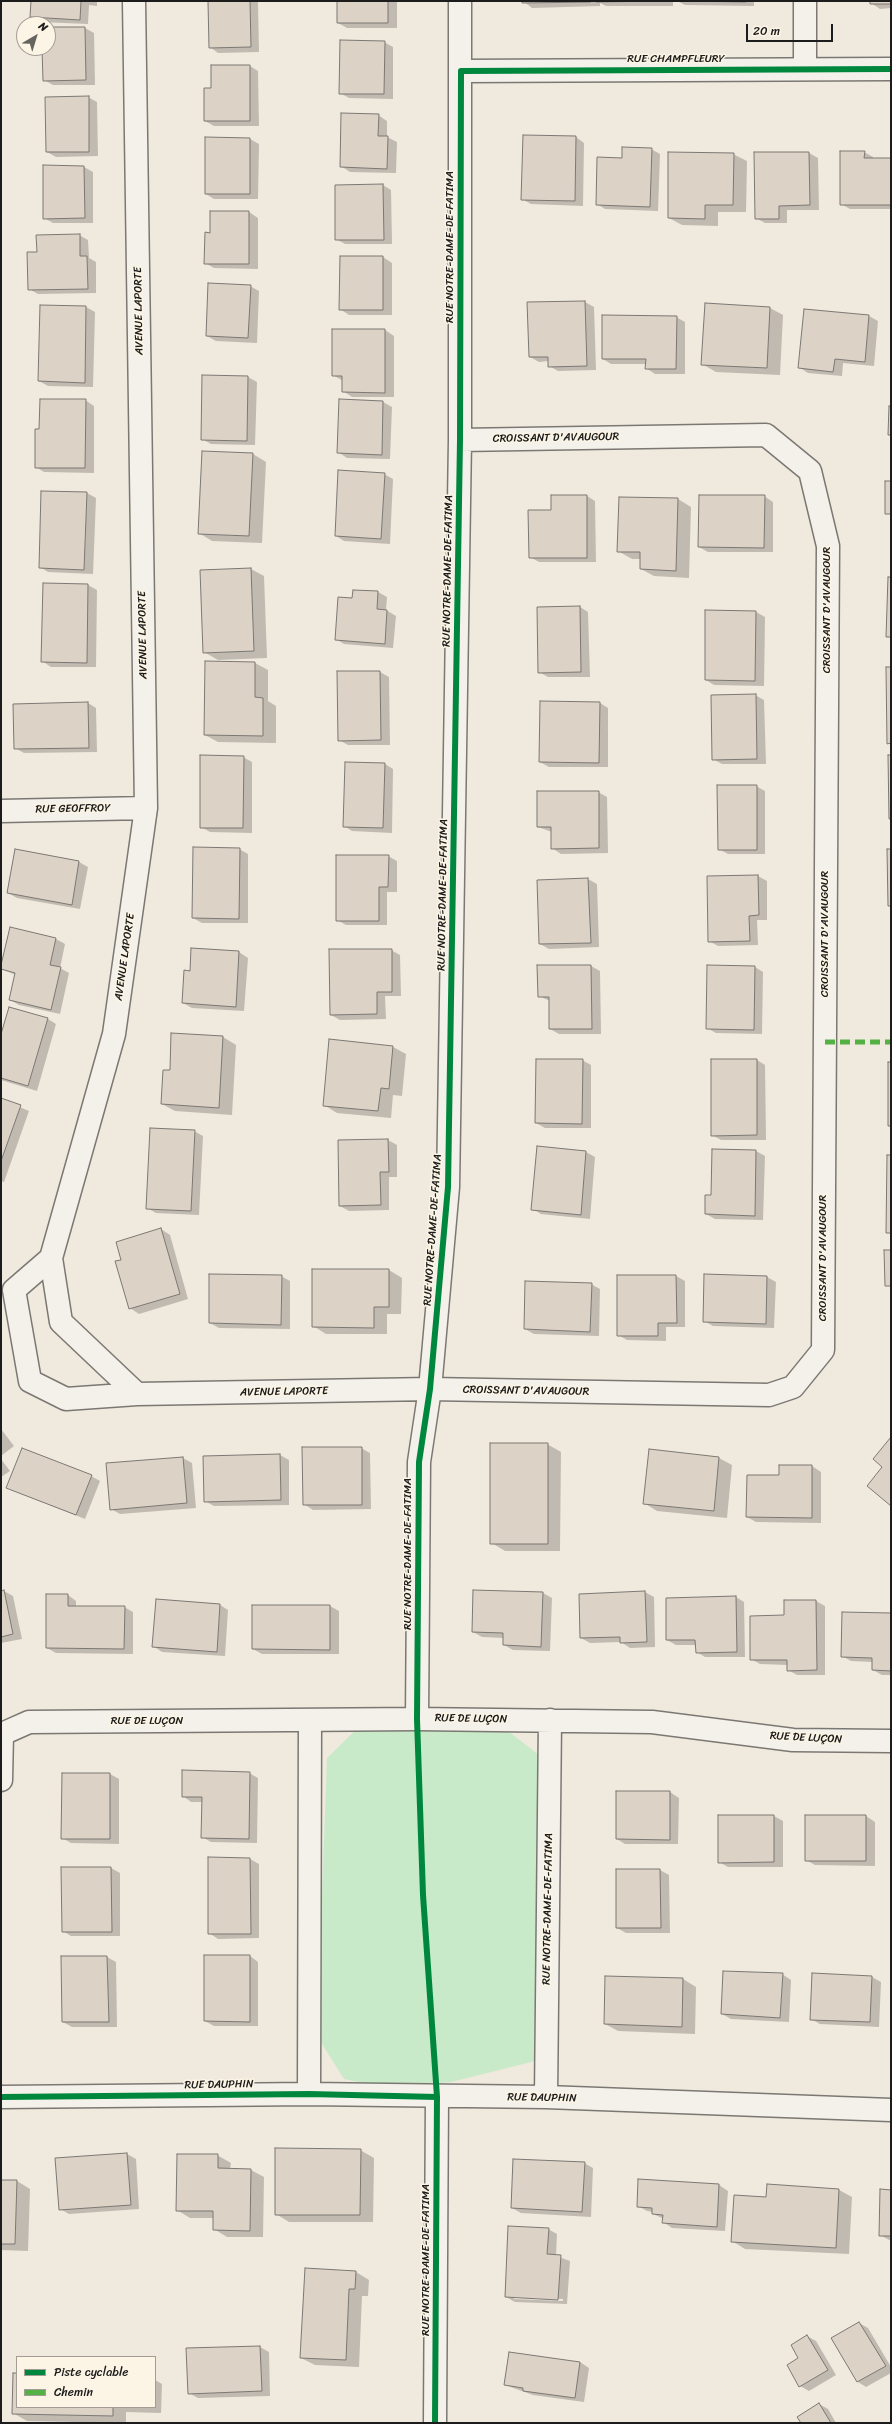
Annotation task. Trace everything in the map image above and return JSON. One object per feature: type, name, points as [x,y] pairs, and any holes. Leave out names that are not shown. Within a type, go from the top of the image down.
[{"type":"street","name":"AVENUE LAPORTE","points":[[134,1],[146,808],[114,1034],[51,1258],[61,1322],[137,1394]]},
{"type":"street","name":"RUE NOTRE-DAME-DE-FATIMA","points":[[417,1719],[419,1462],[430,1389],[448,1187],[460,440],[460,1]]},
{"type":"street","points":[[805,1],[805,68]]},
{"type":"street","name":"RUE CHAMPFLEURY","points":[[461,71],[805,68],[891,69]]},
{"type":"street","name":"CROISSANT D'AVAUGOUR","points":[[430,1389],[769,1395],[792,1387],[823,1350],[828,546],[810,471],[766,435],[460,440]]},
{"type":"street","name":"RUE GEOFFROY","points":[[1,811],[146,808]]},
{"type":"street","name":"AVENUE LAPORTE","points":[[51,1258],[14,1290],[30,1381],[66,1399],[137,1394],[430,1389]]},
{"type":"street","name":"RUE DE LUÇON","points":[[1,1780],[2,1734],[29,1722],[417,1719],[652,1722],[793,1740],[891,1741]]},
{"type":"street","points":[[309,2094],[310,1720]]},
{"type":"street","name":"RUE NOTRE-DAME-DE-FATIMA","points":[[546,2097],[550,1720]]},
{"type":"street","name":"RUE DAUPHIN","points":[[1,2097],[309,2094],[437,2097],[546,2097],[891,2110]]},
{"type":"street","name":"RUE NOTRE-DAME-DE-FATIMA","points":[[435,2423],[437,2097]]},
{"type":"green space","points":[[365,1721],[508,1731],[539,1755],[535,2061],[451,2082],[382,2087],[344,2079],[317,2036],[327,1758]]},
{"type":"building","points":[[31,1],[81,1],[80,20],[56,19],[56,16],[30,16]]},
{"type":"building","points":[[208,1],[250,1],[251,47],[209,48]]},
{"type":"building","points":[[337,1],[388,1],[388,23],[337,23]]},
{"type":"building","points":[[522,1],[591,1],[591,2],[522,3]]},
{"type":"building","points":[[596,1],[664,1],[596,2]]},
{"type":"building","points":[[681,1],[746,1],[746,2]]},
{"type":"building","points":[[870,1],[891,1],[891,4],[870,4]]},
{"type":"building","points":[[56,27],[85,27],[86,80],[43,81],[42,56],[56,56]]},
{"type":"building","points":[[340,40],[385,41],[384,94],[339,94]]},
{"type":"building","points":[[211,65],[250,65],[250,121],[204,121],[204,88],[211,88]]},
{"type":"building","points":[[89,96],[89,152],[46,152],[45,97]]},
{"type":"building","points":[[341,113],[379,114],[378,136],[388,136],[387,169],[340,167]]},
{"type":"building","points":[[523,135],[576,136],[575,201],[521,200]]},
{"type":"building","points":[[205,137],[250,138],[250,194],[205,194]]},
{"type":"building","points":[[622,147],[652,148],[650,207],[596,205],[597,157],[622,158]]},
{"type":"building","points":[[840,151],[865,151],[864,158],[891,158],[891,205],[840,205]]},
{"type":"building","points":[[668,152],[734,153],[733,205],[705,205],[705,219],[668,218]]},
{"type":"building","points":[[754,152],[809,152],[810,205],[779,206],[779,219],[755,219]]},
{"type":"building","points":[[43,165],[84,166],[85,218],[43,219]]},
{"type":"building","points":[[383,184],[384,240],[335,240],[335,185]]},
{"type":"building","points":[[210,211],[249,211],[249,264],[204,264],[205,232],[210,233]]},
{"type":"building","points":[[80,234],[80,256],[87,256],[88,289],[28,290],[27,252],[37,252],[36,235]]},
{"type":"building","points":[[340,256],[383,256],[383,310],[339,310]]},
{"type":"building","points":[[208,283],[251,285],[248,338],[206,336]]},
{"type":"building","points":[[585,301],[587,366],[548,367],[548,357],[529,357],[527,302]]},
{"type":"building","points":[[705,303],[770,307],[767,368],[701,365]]},
{"type":"building","points":[[40,305],[86,306],[85,383],[38,381]]},
{"type":"building","points":[[804,309],[869,315],[865,362],[835,359],[833,372],[798,368]]},
{"type":"building","points":[[602,315],[677,316],[676,369],[645,369],[646,359],[602,359]]},
{"type":"building","points":[[332,329],[385,329],[385,393],[342,392],[342,376],[332,376]]},
{"type":"building","points":[[202,375],[248,376],[247,441],[201,440]]},
{"type":"building","points":[[40,399],[86,399],[85,468],[35,468],[35,429],[39,429]]},
{"type":"building","points":[[339,399],[383,401],[382,455],[337,453]]},
{"type":"building","points":[[889,406],[891,406],[891,435],[888,435]]},
{"type":"building","points":[[202,451],[253,453],[249,536],[198,534]]},
{"type":"building","points":[[338,470],[385,473],[381,539],[335,536]]},
{"type":"building","points":[[885,481],[891,481],[891,514],[885,514]]},
{"type":"building","points":[[41,491],[87,492],[84,570],[39,568]]},
{"type":"building","points":[[551,495],[587,495],[587,558],[529,558],[528,510],[551,510]]},
{"type":"building","points":[[699,495],[765,495],[764,548],[698,547]]},
{"type":"building","points":[[619,497],[678,498],[676,571],[640,569],[640,552],[617,552]]},
{"type":"building","points":[[251,568],[254,651],[203,653],[200,570]]},
{"type":"building","points":[[888,577],[891,577],[891,637],[886,637]]},
{"type":"building","points":[[43,583],[88,584],[87,663],[41,662]]},
{"type":"building","points":[[353,590],[378,591],[377,609],[387,610],[385,644],[335,640],[338,597],[352,598]]},
{"type":"building","points":[[580,606],[581,672],[538,673],[537,607]]},
{"type":"building","points":[[705,610],[756,611],[755,681],[705,680]]},
{"type":"building","points":[[205,661],[255,662],[255,697],[263,698],[263,736],[204,735]]},
{"type":"building","points":[[886,667],[891,667],[891,743],[887,744]]},
{"type":"building","points":[[337,671],[380,671],[381,740],[338,741]]},
{"type":"building","points":[[756,694],[757,759],[712,760],[711,695]]},
{"type":"building","points":[[540,701],[600,702],[599,763],[539,762]]},
{"type":"building","points":[[88,702],[89,748],[14,749],[13,704]]},
{"type":"building","points":[[200,755],[244,756],[243,828],[200,828]]},
{"type":"building","points":[[888,755],[891,755],[891,819],[889,819]]},
{"type":"building","points":[[345,762],[385,763],[383,828],[343,827]]},
{"type":"building","points":[[717,785],[757,785],[757,850],[718,850]]},
{"type":"building","points":[[537,791],[599,791],[599,848],[551,849],[551,827],[537,827]]},
{"type":"building","points":[[193,847],[240,848],[239,919],[192,918]]},
{"type":"building","points":[[15,849],[79,861],[72,905],[7,893]]},
{"type":"building","points":[[887,849],[891,849],[891,906],[888,906]]},
{"type":"building","points":[[336,855],[389,855],[388,887],[379,887],[379,921],[336,921]]},
{"type":"building","points":[[758,875],[759,915],[749,916],[750,941],[708,942],[707,876]]},
{"type":"building","points":[[588,878],[591,943],[539,944],[537,880]]},
{"type":"building","points":[[10,927],[56,938],[50,965],[61,967],[51,1010],[9,1000],[15,973],[1,969],[1,965]]},
{"type":"building","points":[[191,948],[239,951],[236,1007],[182,1003],[184,970],[190,971]]},
{"type":"building","points":[[329,949],[392,949],[392,992],[377,992],[377,1014],[330,1015]]},
{"type":"building","points":[[537,965],[591,965],[592,1029],[549,1029],[549,997],[538,997]]},
{"type":"building","points":[[707,965],[755,966],[754,1030],[706,1029]]},
{"type":"building","points":[[9,1007],[48,1018],[28,1086],[1,1078],[1,1034]]},
{"type":"building","points":[[171,1033],[223,1036],[219,1108],[161,1104],[163,1070],[170,1070]]},
{"type":"building","points":[[329,1039],[393,1046],[389,1089],[381,1088],[378,1111],[323,1106]]},
{"type":"building","points":[[536,1059],[583,1059],[582,1124],[535,1123]]},
{"type":"building","points":[[711,1059],[757,1059],[757,1135],[711,1136]]},
{"type":"building","points":[[888,1062],[891,1062],[891,1126],[888,1126]]},
{"type":"building","points":[[1,1098],[21,1105],[1,1161]]},
{"type":"building","points":[[150,1128],[195,1130],[191,1211],[146,1209]]},
{"type":"building","points":[[388,1139],[389,1172],[380,1172],[381,1205],[339,1206],[338,1140]]},
{"type":"building","points":[[537,1146],[586,1151],[581,1215],[531,1210]]},
{"type":"building","points":[[712,1149],[756,1150],[755,1216],[705,1214],[705,1195],[711,1195]]},
{"type":"building","points":[[887,1155],[891,1155],[891,1233],[886,1233]]},
{"type":"building","points":[[161,1228],[180,1294],[129,1309],[115,1261],[121,1260],[116,1242]]},
{"type":"building","points":[[884,1250],[891,1250],[891,1286],[885,1286]]},
{"type":"building","points":[[312,1269],[389,1269],[389,1307],[374,1307],[374,1328],[312,1327]]},
{"type":"building","points":[[209,1274],[282,1275],[281,1325],[209,1323]]},
{"type":"building","points":[[704,1274],[767,1276],[766,1324],[703,1322]]},
{"type":"building","points":[[617,1275],[676,1275],[677,1323],[658,1323],[658,1336],[617,1336]]},
{"type":"building","points":[[525,1281],[592,1283],[590,1332],[524,1329]]},
{"type":"building","points":[[891,1437],[891,1506],[867,1486],[882,1467],[873,1459]]},
{"type":"building","points":[[490,1443],[548,1443],[548,1544],[490,1544]]},
{"type":"building","points":[[302,1447],[362,1447],[362,1505],[303,1505]]},
{"type":"building","points":[[22,1448],[92,1475],[76,1515],[6,1488]]},
{"type":"building","points":[[649,1449],[719,1457],[714,1511],[643,1504]]},
{"type":"building","points":[[280,1454],[281,1500],[204,1502],[203,1456]]},
{"type":"building","points":[[183,1457],[187,1503],[110,1510],[106,1463]]},
{"type":"building","points":[[779,1465],[812,1465],[812,1518],[746,1517],[747,1475],[779,1475]]},
{"type":"building","points":[[4,1590],[13,1634],[1,1637],[1,1591]]},
{"type":"building","points":[[473,1590],[543,1592],[541,1647],[503,1645],[503,1633],[472,1632]]},
{"type":"building","points":[[645,1591],[647,1642],[620,1643],[620,1637],[580,1638],[579,1594]]},
{"type":"building","points":[[46,1594],[68,1594],[68,1606],[125,1606],[124,1649],[46,1648]]},
{"type":"building","points":[[736,1596],[737,1652],[696,1653],[695,1640],[666,1640],[666,1598]]},
{"type":"building","points":[[156,1599],[220,1604],[217,1652],[152,1647]]},
{"type":"building","points":[[784,1600],[816,1600],[817,1670],[787,1671],[787,1660],[750,1660],[750,1616],[784,1615]]},
{"type":"building","points":[[252,1605],[330,1605],[330,1650],[252,1649]]},
{"type":"building","points":[[842,1612],[891,1613],[891,1671],[872,1670],[872,1658],[841,1657]]},
{"type":"building","points":[[182,1770],[250,1772],[249,1839],[201,1838],[202,1797],[182,1797]]},
{"type":"building","points":[[62,1773],[110,1773],[110,1839],[61,1839]]},
{"type":"building","points":[[616,1791],[670,1791],[670,1840],[616,1839]]},
{"type":"building","points":[[718,1815],[774,1815],[774,1862],[718,1863]]},
{"type":"building","points":[[805,1815],[866,1815],[866,1861],[805,1861]]},
{"type":"building","points":[[208,1857],[250,1858],[251,1934],[208,1934]]},
{"type":"building","points":[[61,1867],[111,1867],[112,1932],[62,1932]]},
{"type":"building","points":[[616,1869],[660,1869],[661,1928],[616,1928]]},
{"type":"building","points":[[204,1955],[250,1955],[250,2022],[204,2021]]},
{"type":"building","points":[[61,1956],[107,1956],[109,2022],[62,2022]]},
{"type":"building","points":[[723,1971],[783,1973],[780,2018],[721,2014]]},
{"type":"building","points":[[812,1973],[872,1976],[870,2022],[810,2020]]},
{"type":"building","points":[[605,1976],[683,1978],[682,2027],[604,2024]]},
{"type":"building","points":[[275,2148],[361,2149],[360,2215],[275,2215]]},
{"type":"building","points":[[127,2153],[131,2205],[59,2210],[55,2158]]},
{"type":"building","points":[[177,2154],[218,2154],[218,2168],[251,2169],[250,2231],[213,2230],[213,2211],[176,2211]]},
{"type":"building","points":[[513,2159],[585,2162],[582,2212],[511,2208]]},
{"type":"building","points":[[638,2179],[719,2184],[717,2227],[662,2223],[663,2215],[652,2214],[652,2208],[637,2207]]},
{"type":"building","points":[[1,2180],[17,2180],[15,2244],[1,2244]]},
{"type":"building","points":[[767,2184],[839,2189],[836,2248],[731,2242],[734,2195],[766,2197]]},
{"type":"building","points":[[880,2189],[891,2190],[891,2236],[879,2236]]},
{"type":"building","points":[[508,2226],[549,2228],[547,2254],[561,2255],[558,2300],[505,2297]]},
{"type":"building","points":[[305,2268],[356,2271],[355,2289],[349,2289],[346,2360],[300,2358]]},
{"type":"building","points":[[859,2322],[886,2366],[857,2382],[831,2338]]},
{"type":"building","points":[[807,2335],[828,2370],[799,2387],[787,2365],[798,2358],[791,2345]]},
{"type":"building","points":[[260,2346],[262,2391],[188,2394],[186,2348]]},
{"type":"building","points":[[509,2352],[580,2362],[575,2398],[523,2391],[523,2388],[504,2385]]},
{"type":"building","points":[[13,2373],[16,2373],[16,2408],[113,2408],[113,2416],[12,2414]]},
{"type":"building","points":[[819,2403],[831,2423],[801,2423],[797,2417]]},
{"type":"marked path","points":[[825,1042],[891,1042]]},
{"type":"cycle path","points":[[435,2423],[437,2097],[423,1895],[417,1719],[419,1462],[430,1389],[448,1187],[460,440],[461,71],[891,69]]},
{"type":"cycle path","points":[[1,2097],[309,2094],[437,2097]]}]
